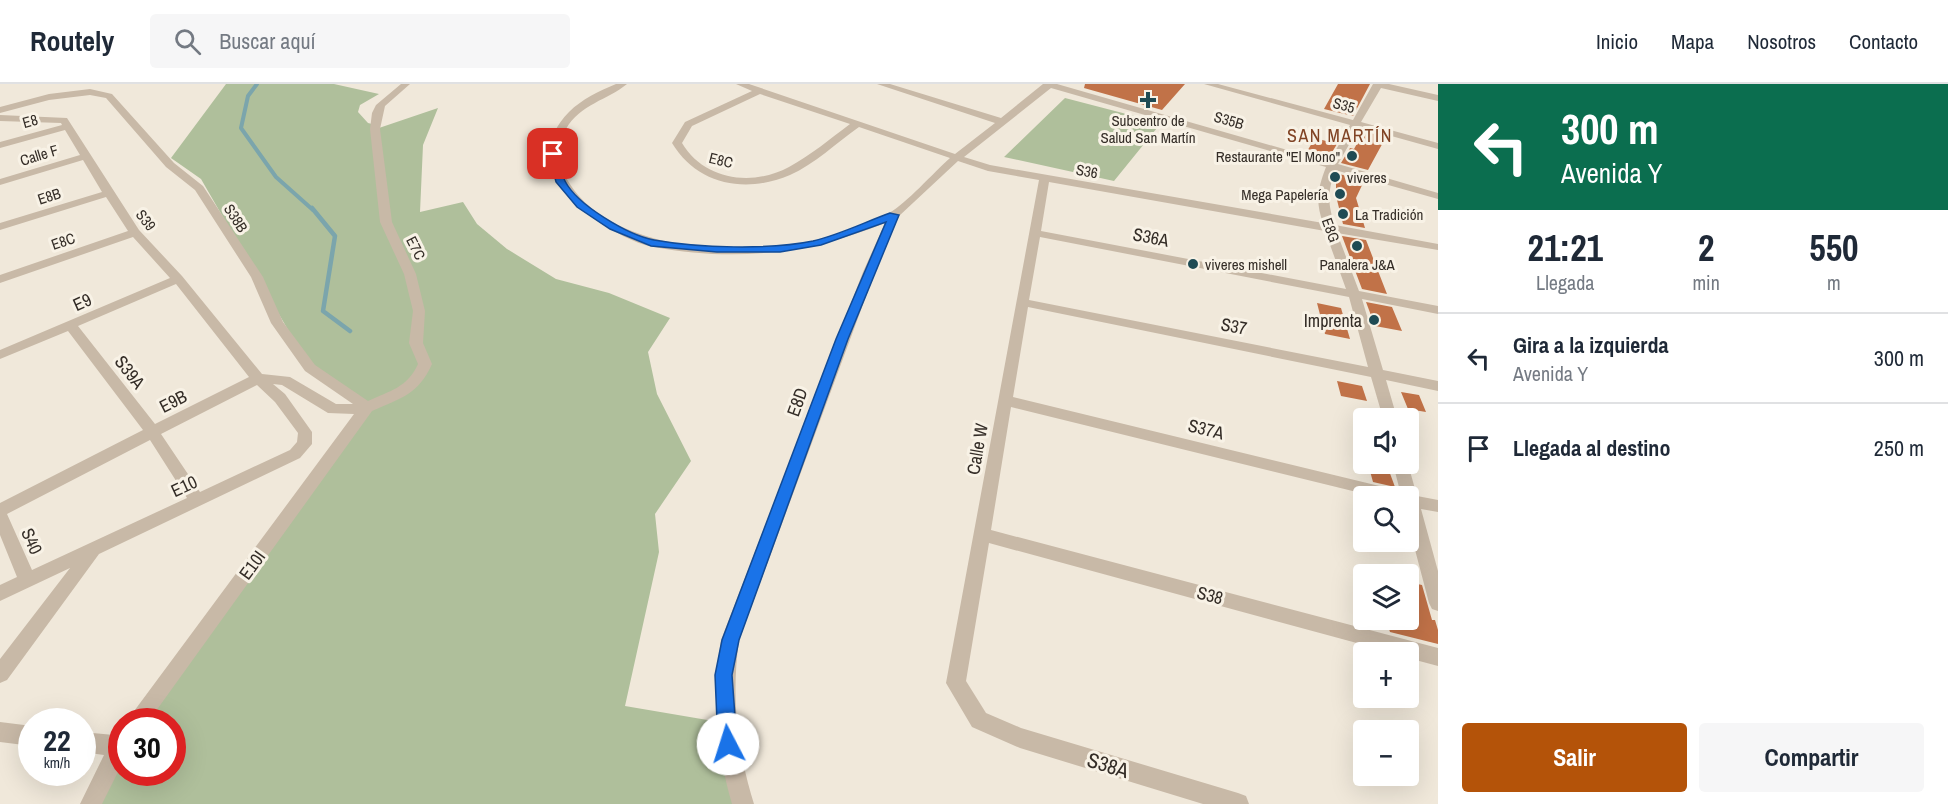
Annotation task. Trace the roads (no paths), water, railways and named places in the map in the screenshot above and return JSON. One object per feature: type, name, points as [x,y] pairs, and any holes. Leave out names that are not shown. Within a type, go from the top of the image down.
[{"type":"street","name":"E7C","points":[[367,407],[401,392],[418,380],[424,364],[416,344],[419,311],[410,274],[386,222],[375,129],[376,113],[381,105],[406,84]]},
{"type":"street","points":[[623,84],[590,100],[571,116],[559,131],[553,154],[560,182],[580,205],[614,227],[651,243],[717,248],[780,249],[817,243],[894,215]]},
{"type":"street","name":"S36","points":[[740,84],[956,158],[1044,179],[1438,247]]},
{"type":"street","points":[[881,84],[1003,123]]},
{"type":"street","name":"E8D","points":[[743,804],[730,765],[725,723],[724,675],[730,640],[842,339],[894,215],[956,158],[1003,123],[1049,84]]},
{"type":"street","name":"S35B","points":[[1049,84],[1438,196]]},
{"type":"street","name":"S35","points":[[1208,84],[1438,146]]},
{"type":"street","points":[[1378,84],[1438,98]]},
{"type":"street","name":"E8G","points":[[1378,84],[1332,165],[1322,192],[1323,209],[1354,294],[1388,408]]},
{"type":"street","name":"E8C","points":[[759,91],[688,124],[677,143],[683,158],[697,170],[715,177],[748,181],[785,173],[857,124]]},
{"type":"street","name":"S38B","points":[[0,110],[49,97],[90,92],[109,96],[170,165],[199,188],[257,277],[277,323],[310,368],[367,407]]},
{"type":"street","points":[[0,118],[57,118],[64,120],[69,126]]},
{"type":"street","name":"E8","points":[[0,145],[69,126]]},
{"type":"street","name":"S39","points":[[69,126],[108,193],[135,232],[178,279],[258,378]]},
{"type":"street","name":"Calle F","points":[[0,182],[87,156]]},
{"type":"street","name":"Calle W","points":[[980,720],[956,683],[1044,179]]},
{"type":"street","name":"E8B","points":[[0,227],[108,193]]},
{"type":"street","name":"E8C","points":[[0,279],[135,232]]},
{"type":"street","name":"S36A","points":[[1034,233],[1438,310]]},
{"type":"street","name":"E9","points":[[0,355],[178,279]]},
{"type":"street","name":"S37","points":[[1022,302],[1438,386]]},
{"type":"street","name":"S39A","points":[[71,326],[153,433],[198,501]]},
{"type":"street","points":[[258,378],[285,380],[333,409],[367,407]]},
{"type":"street","name":"E9B","points":[[0,510],[258,378]]},
{"type":"street","name":"E10","points":[[0,593],[296,454],[304,444],[305,432],[280,398],[258,378]]},
{"type":"street","name":"S37A","points":[[1005,400],[1353,486]]},
{"type":"street","name":"E10I","points":[[146,708],[367,407]]},
{"type":"street","name":"S37A","points":[[1419,502],[1438,506]]},
{"type":"street","name":"S40","points":[[0,516],[28,581]]},
{"type":"street","name":"S38","points":[[982,534],[1438,657]]},
{"type":"street","points":[[1419,543],[1438,603]]},
{"type":"street","points":[[0,674],[92,550]]},
{"type":"street","name":"S38A","points":[[980,720],[1020,738],[1236,804]]},
{"type":"street","points":[[0,732],[18,734]]},
{"type":"street","points":[[91,804],[108,768]]},
{"type":"waterway","points":[[257,84],[248,96],[241,128],[276,177],[313,210]]},
{"type":"waterway","points":[[312,208],[335,236],[323,311],[350,331]]},
{"type":"place","name":"Subcentro de Salud San Martín","points":[[1148,100]]},
{"type":"place","name":"Restaurante \"El Mono\"","points":[[1352,156]]},
{"type":"place","name":"viveres","points":[[1335,177]]},
{"type":"place","name":"Mega Papelería","points":[[1340,194]]},
{"type":"place","name":"La Tradición","points":[[1343,214]]},
{"type":"place","name":"Panalera J&A","points":[[1357,246]]},
{"type":"place","name":"viveres mishell","points":[[1193,264]]},
{"type":"place","name":"Imprenta","points":[[1374,320]]},
{"type":"district","name":"SAN MARTÍN","points":[[1340,135]]}]
